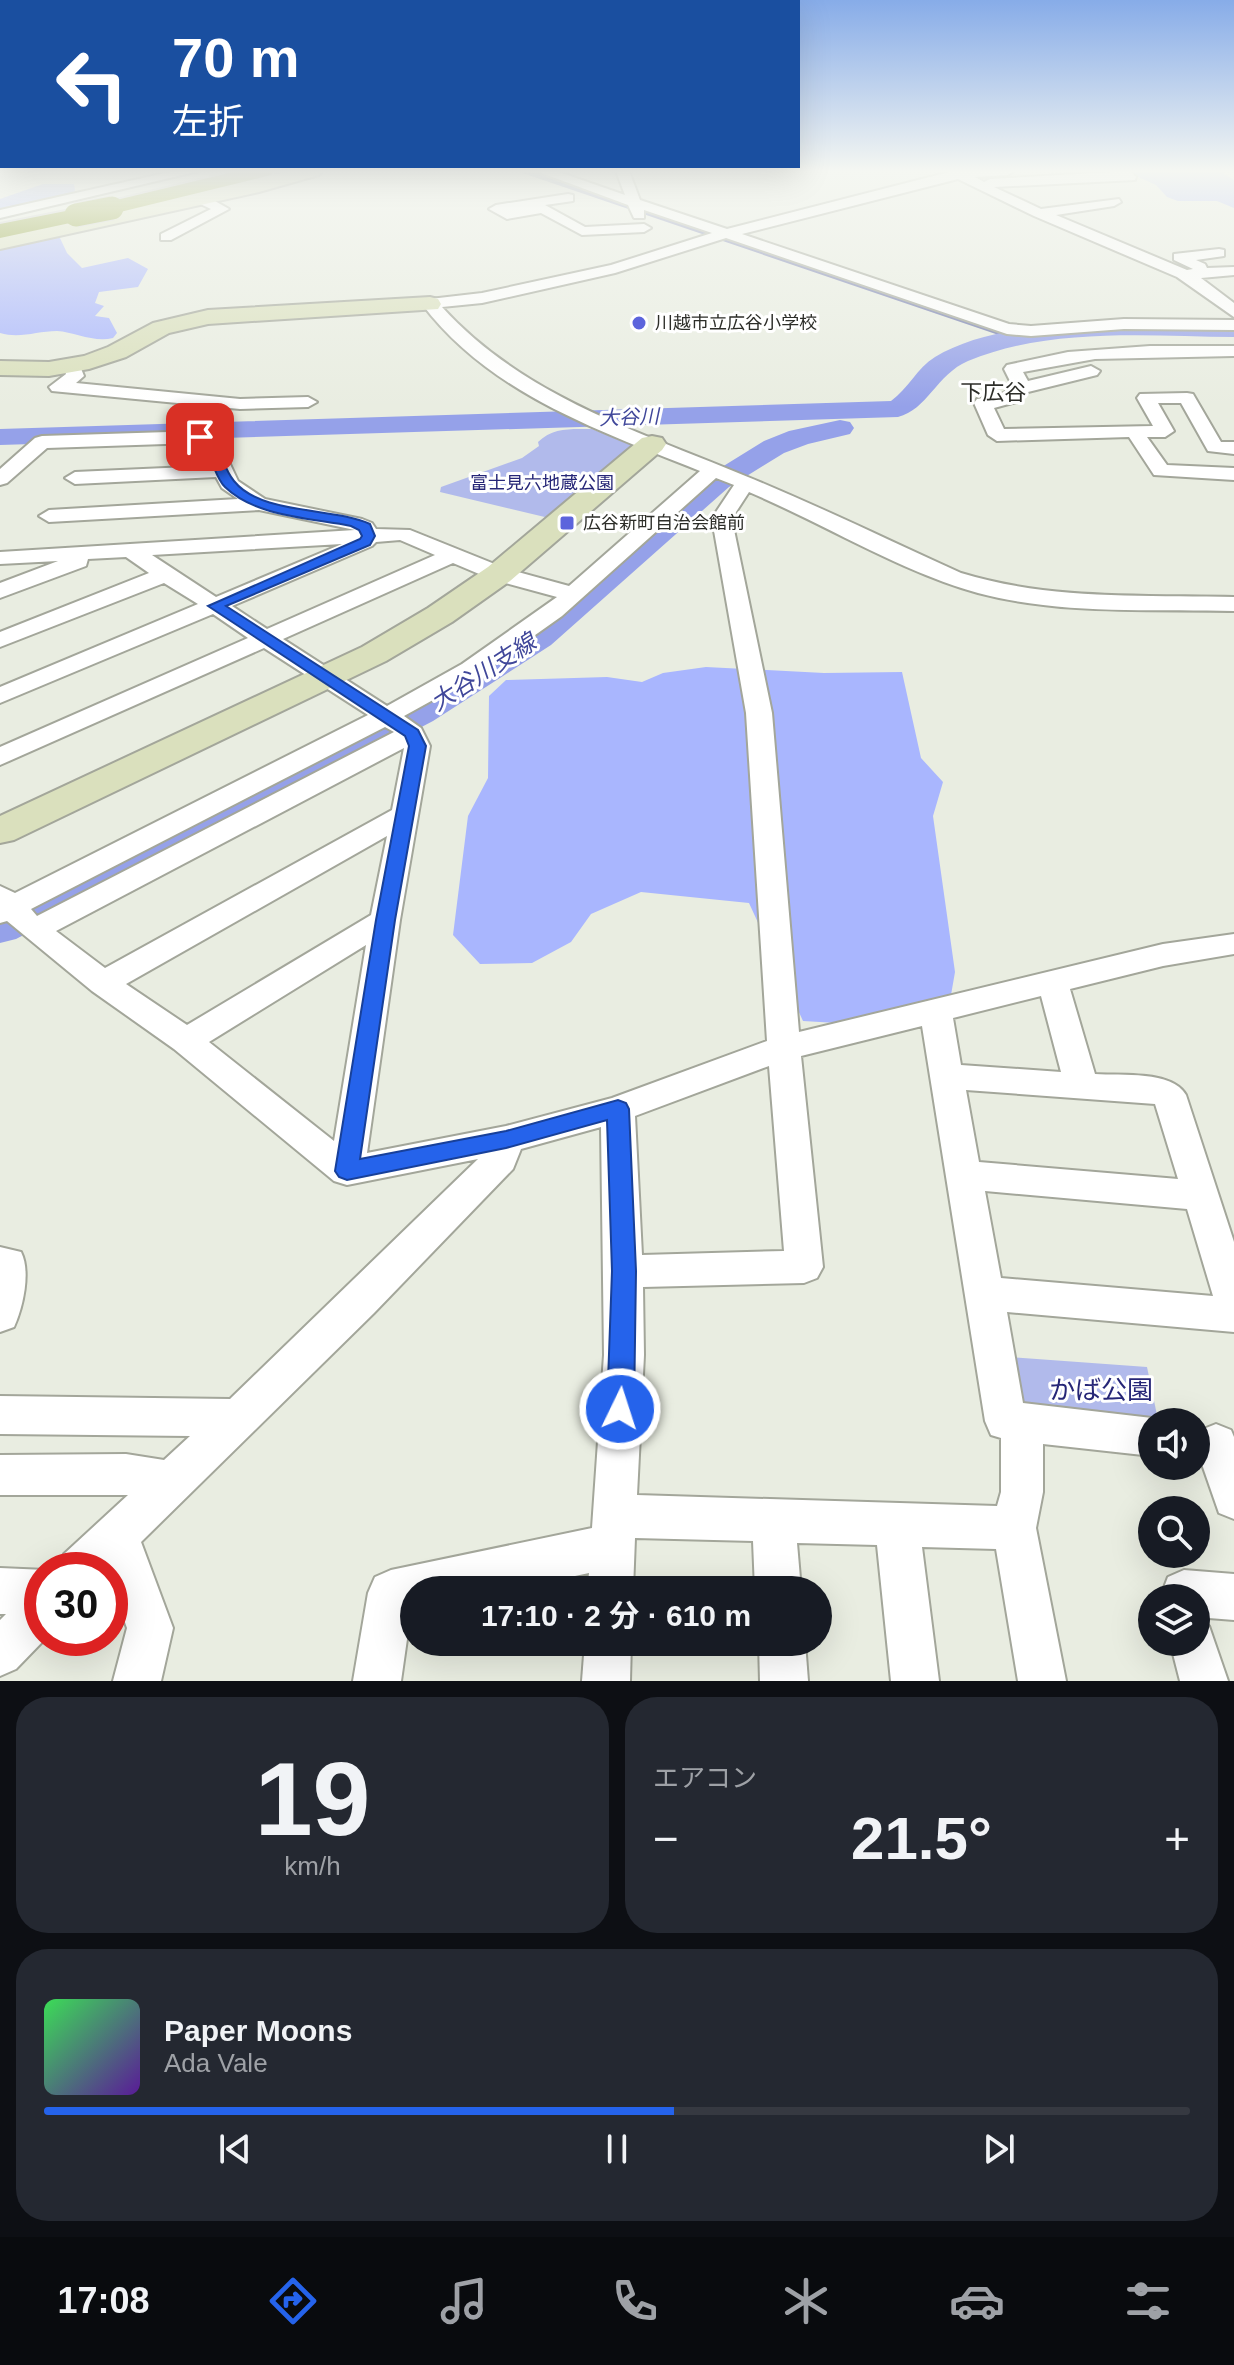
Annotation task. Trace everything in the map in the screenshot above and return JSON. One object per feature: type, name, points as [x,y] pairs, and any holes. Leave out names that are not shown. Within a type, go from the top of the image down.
[{"type":"street","points":[[650,249],[652,256]]},
{"type":"street","points":[[0,368],[32,369],[103,358],[161,328],[208,317],[482,298],[615,269],[673,249]]},
{"type":"street","points":[[759,249],[1007,329],[1031,331],[1124,324],[1234,325]]},
{"type":"street","points":[[1126,249],[1185,274],[1219,294],[1234,312]]},
{"type":"street","points":[[1210,272],[1179,257],[1219,253]]},
{"type":"street","points":[[1185,274],[1234,271]]},
{"type":"street","points":[[430,304],[442,319],[508,377],[587,416],[953,578],[984,589],[1038,596],[1234,604]]},
{"type":"street","points":[[1022,388],[1013,369],[1045,360],[1104,351],[1234,351]]},
{"type":"street","points":[[72,365],[75,376],[58,387],[240,404],[308,402]]},
{"type":"street","points":[[1234,368],[1111,367],[1022,388],[1005,402],[983,403],[997,435],[1165,431],[1146,398],[1187,398],[1215,447],[1234,448]]},
{"type":"street","points":[[1134,431],[1161,471],[1234,474]]},
{"type":"street","points":[[0,479],[42,442],[200,437],[214,449],[229,484],[259,504]]},
{"type":"street","points":[[10,557],[49,516],[104,439]]},
{"type":"street","points":[[0,831],[374,654],[440,615],[499,574],[652,444]]},
{"type":"street","points":[[75,478],[222,471]]},
{"type":"street","points":[[730,477],[399,725],[15,913],[103,983],[186,1041],[347,1171],[506,1140],[618,1109],[784,1048],[1163,955],[1234,944]]},
{"type":"street","points":[[624,1271],[804,1267],[759,713],[723,525],[730,477]]},
{"type":"street","points":[[0,696],[365,542],[368,536],[365,527],[355,523],[259,504],[49,516]]},
{"type":"street","points":[[10,557],[403,534],[499,574],[571,594]]},
{"type":"street","points":[[135,550],[135,554],[399,725],[417,746],[385,920],[347,1171]]},
{"type":"street","points":[[0,591],[90,557],[92,552]]},
{"type":"street","points":[[0,757],[455,554]]},
{"type":"street","points":[[0,640],[166,574]]},
{"type":"street","points":[[103,983],[405,814]]},
{"type":"street","points":[[186,1041],[385,920]]},
{"type":"street","points":[[1053,984],[1081,1085]]},
{"type":"street","points":[[936,1013],[1006,1421],[1138,1435]]},
{"type":"street","points":[[947,1076],[1164,1092],[1169,1095],[1234,1301]]},
{"type":"street","points":[[611,1576],[624,1355],[618,1109]]},
{"type":"street","points":[[99,1552],[501,1159],[506,1140]]},
{"type":"street","points":[[963,1175],[1200,1196]]},
{"type":"street","points":[[0,1263],[8,1263],[0,1315]]},
{"type":"street","points":[[984,1294],[1234,1315]]},
{"type":"street","points":[[0,1415],[239,1418]]},
{"type":"street","points":[[1022,1422],[1022,1492],[1014,1528],[1042,1681]]},
{"type":"street","points":[[1215,1444],[1234,1498]]},
{"type":"street","points":[[0,1475],[126,1474],[171,1482]]},
{"type":"street","points":[[774,1520],[777,1576]]},
{"type":"street","points":[[377,1681],[391,1593],[613,1531],[774,1520],[1014,1528]]},
{"type":"street","points":[[897,1523],[915,1681]]},
{"type":"street","points":[[116,1535],[150,1628],[137,1681]]},
{"type":"street","points":[[0,1591],[24,1591]]},
{"type":"street","points":[[1210,1595],[1234,1597]]},
{"type":"street","points":[[0,1653],[24,1628]]},
{"type":"street","points":[[606,1681],[607,1656]]},
{"type":"street","points":[[783,1656],[784,1681]]},
{"type":"street","points":[[1197,1656],[1204,1681]]},
{"type":"green space","name":"富士見六地蔵公園","points":[[592,429],[638,448],[549,518],[440,492],[441,487],[522,458],[550,434],[563,430]]},
{"type":"green space","name":"かば公園","points":[[1008,1357],[1147,1367],[1156,1408],[1138,1408],[1138,1419],[1016,1410]]},
{"type":"shaded area","points":[[0,249],[65,249],[82,268],[128,258],[148,269],[138,287],[99,292],[95,303],[104,306],[95,316],[109,318],[117,333],[113,338],[99,339],[57,331],[22,335],[0,333]]},
{"type":"shaded area","points":[[706,667],[824,673],[902,672],[921,758],[943,782],[933,816],[955,972],[951,995],[837,1023],[803,1021],[749,903],[641,892],[591,914],[571,942],[532,963],[480,964],[453,935],[468,816],[488,778],[489,696],[506,680],[607,677],[642,682],[663,673]]},
{"type":"waterway","points":[[754,249],[1017,339]]},
{"type":"waterway","name":"大谷川","points":[[0,437],[898,409],[946,361],[977,348],[1011,340],[1087,330],[1234,330]]},
{"type":"waterway","name":"大谷川","points":[[1011,337],[1019,340]]},
{"type":"waterway","name":"大谷川支線","points":[[0,928],[420,713],[539,638],[719,481],[774,447],[799,437],[840,428]]},
{"type":"place","name":"川越市立広谷小学校","points":[[639,323]]},
{"type":"place","name":"広谷新町自治会館前","points":[[567,523]]},
{"type":"district","name":"下広谷","points":[[993,392]]},
{"type":"route","points":[[200,437],[214,449],[229,484],[259,504],[355,523],[365,527],[368,536],[365,542],[215,606],[412,733],[417,746],[385,920],[347,1171],[506,1140],[618,1109],[624,1271],[624,1355],[620,1409]]}]
